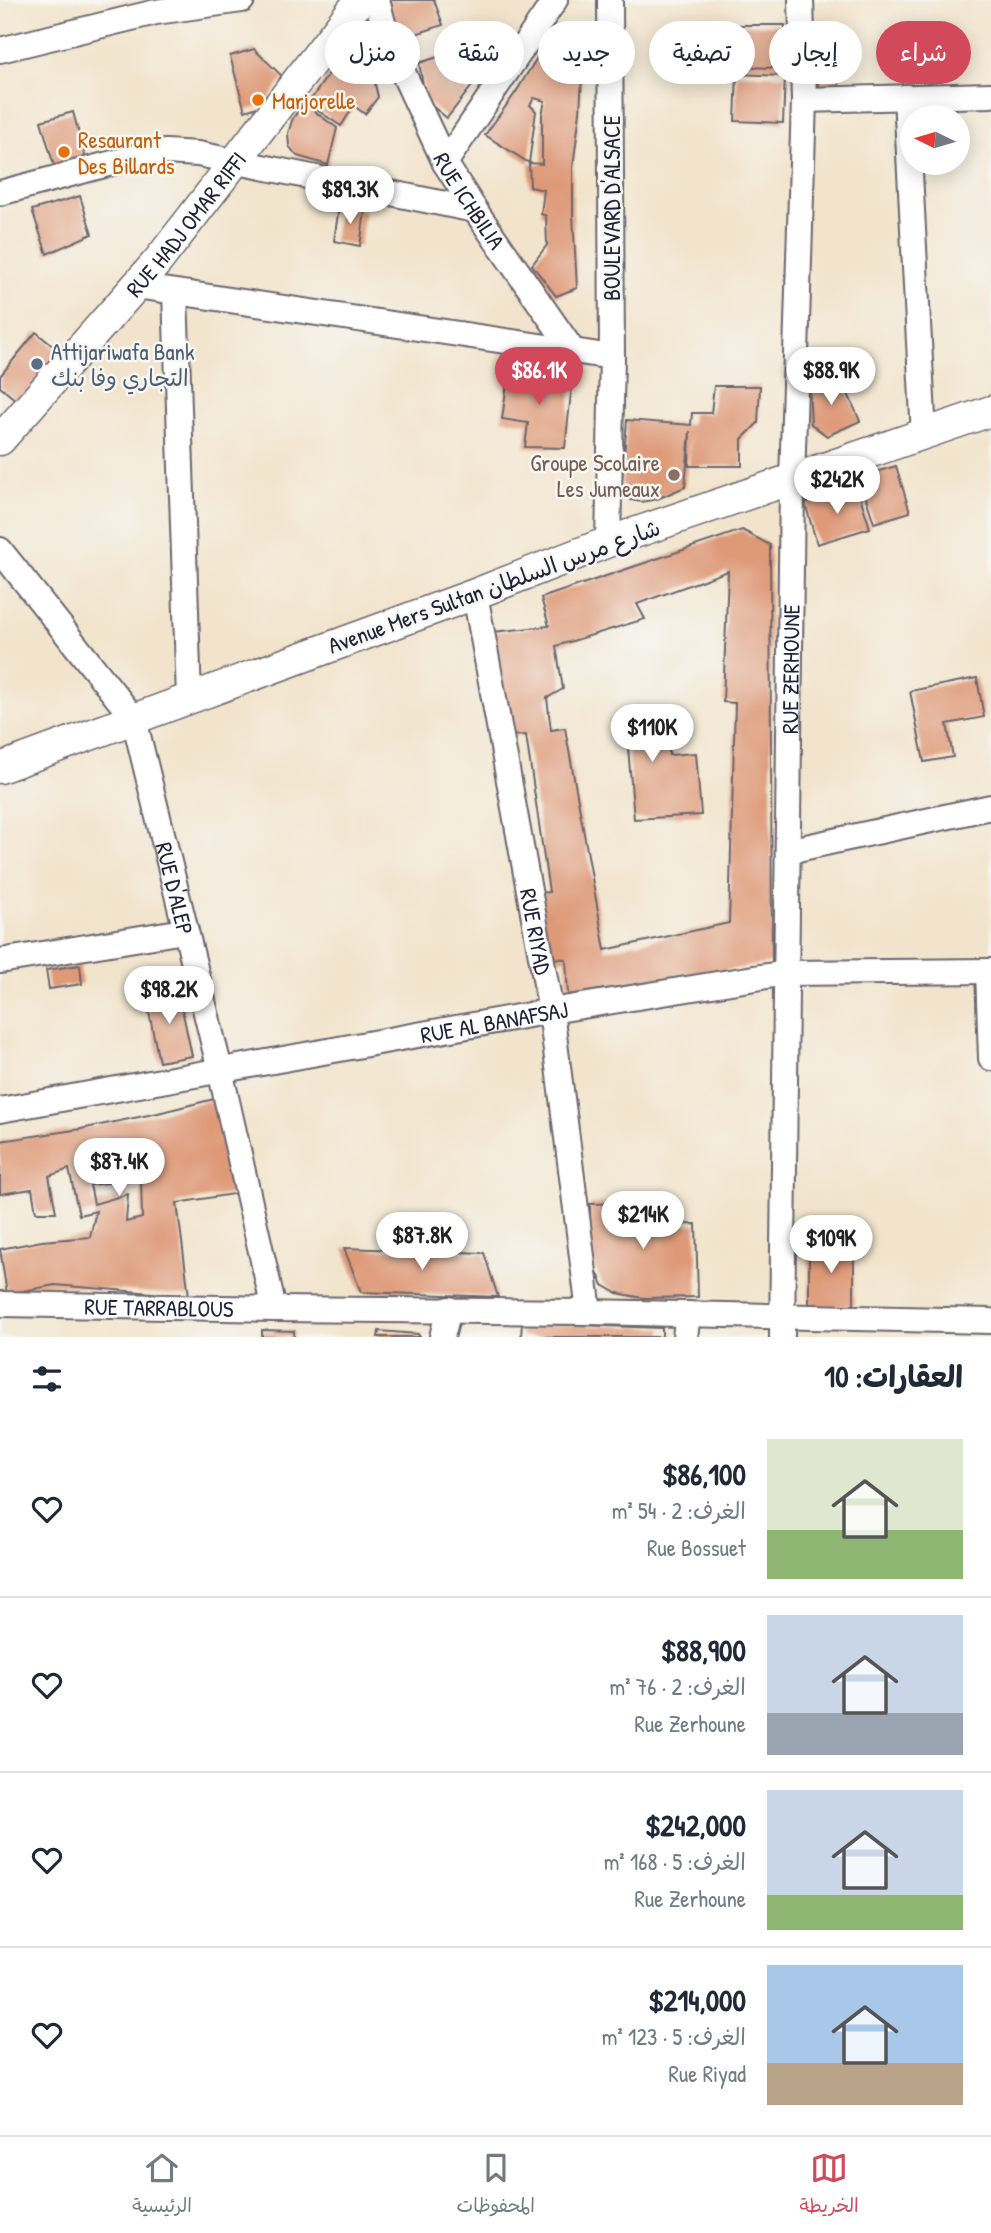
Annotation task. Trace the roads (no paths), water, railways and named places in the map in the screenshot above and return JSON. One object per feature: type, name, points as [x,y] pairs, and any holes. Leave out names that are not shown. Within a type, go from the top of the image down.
[{"type":"street","points":[[0,50],[154,6],[242,0]]},
{"type":"street","name":"RUE HADJ OMAR RIFFI","points":[[0,440],[158,261],[360,0]]},
{"type":"street","name":"RUE ICHBILIA","points":[[377,0],[387,38],[445,163],[573,351]]},
{"type":"street","points":[[445,163],[555,0]]},
{"type":"street","name":"BOULEVARD D'ALSACE","points":[[608,542],[612,357],[610,0]]},
{"type":"street","name":"RUE ZERHOUNE","points":[[782,1327],[792,481],[804,100],[801,0]]},
{"type":"street","points":[[804,100],[991,95]]},
{"type":"street","points":[[906,97],[924,436]]},
{"type":"street","points":[[0,193],[142,155],[166,152],[198,154],[475,209]]},
{"type":"street","points":[[136,286],[612,357]]},
{"type":"street","points":[[175,293],[189,698]]},
{"type":"street","name":"Avenue Mers Sultan شارع مرس السلطان","points":[[0,768],[475,594],[608,542],[991,411]]},
{"type":"street","name":"RUE D'ALEP","points":[[0,550],[134,719],[184,932],[220,1070],[274,1309]]},
{"type":"street","name":"RUE RIYAD","points":[[475,594],[551,1011],[589,1312]]},
{"type":"street","points":[[788,851],[991,807]]},
{"type":"street","points":[[0,961],[184,932]]},
{"type":"street","points":[[990,971],[991,1058]]},
{"type":"street","name":"RUE AL BANAFSAJ","points":[[0,1110],[551,1011],[786,973],[990,971]]},
{"type":"street","name":"RUE TARRABLOUS","points":[[0,1304],[589,1312],[687,1326],[782,1327],[991,1321]]},
{"type":"street","points":[[442,1337],[449,1309]]},
{"type":"place","name":"Marjorelle","points":[[258,100]]},
{"type":"place","name":"Resaurant Des Billards","points":[[64,152]]},
{"type":"place","name":"Attijariwafa Bank التجاري وفا بنك","points":[[37,364]]},
{"type":"place","name":"Groupe Scolaire Les Jumeaux","points":[[674,475]]}]
